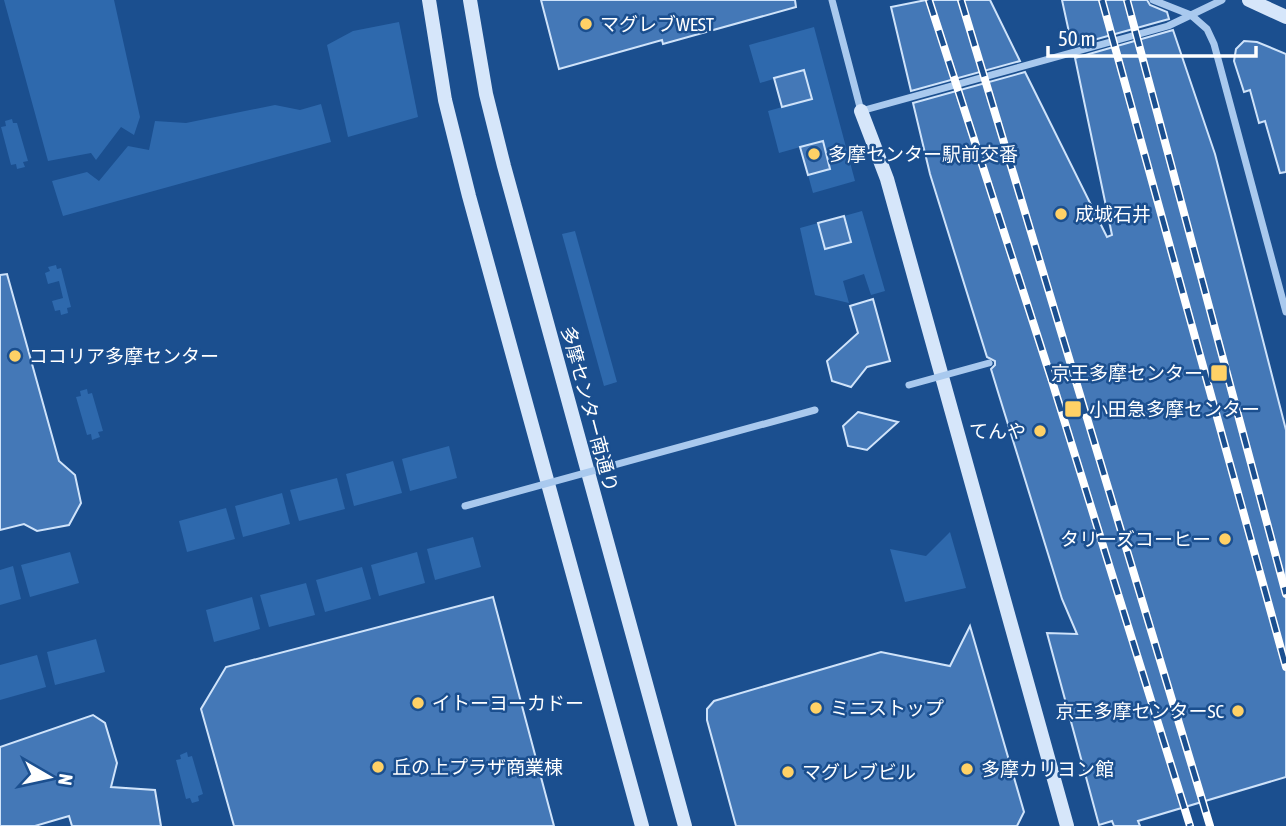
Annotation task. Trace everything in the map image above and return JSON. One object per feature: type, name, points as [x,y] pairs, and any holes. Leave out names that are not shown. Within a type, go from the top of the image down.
[{"type":"street","points":[[429,0],[446,100],[469,196],[642,826]]},
{"type":"street","name":"多摩センター南通り","points":[[470,0],[486,94],[499,147],[685,826]]},
{"type":"street","points":[[832,0],[861,111],[887,179],[1066,826]]},
{"type":"street","points":[[1153,0],[1191,15],[1207,29],[1214,44],[1286,313]]},
{"type":"street","points":[[861,111],[1168,26],[1222,0]]},
{"type":"street","points":[[1249,0],[1286,17]]},
{"type":"street","points":[[909,384],[989,363]]},
{"type":"street","points":[[465,506],[815,410]]},
{"type":"shaded area","points":[[4,0],[114,0],[140,117],[134,135],[121,127],[96,160],[91,153],[48,161]]},
{"type":"shaded area","points":[[399,22],[418,117],[348,137],[327,45],[353,31]]},
{"type":"shaded area","points":[[814,27],[855,181],[813,193],[808,175],[830,168],[822,141],[779,153],[768,111],[811,99],[803,70],[760,83],[749,45]]},
{"type":"shaded area","points":[[321,104],[331,142],[63,216],[52,181],[87,172],[99,181],[128,146],[149,150],[155,121],[186,123],[275,105],[300,110]]},
{"type":"shaded area","points":[[12,119],[13,123],[17,123],[28,161],[23,162],[25,167],[17,169],[16,164],[11,165],[1,127],[6,126],[5,121]]},
{"type":"shaded area","points":[[862,211],[885,291],[871,295],[864,274],[843,281],[849,303],[815,295],[800,228],[818,223],[826,249],[851,242],[844,216]]},
{"type":"shaded area","points":[[575,231],[617,382],[604,386],[562,234]]},
{"type":"shaded area","points":[[56,265],[57,269],[61,268],[71,307],[67,308],[68,313],[61,315],[60,310],[55,311],[52,301],[63,298],[59,281],[48,284],[45,273],[50,271],[48,267]]},
{"type":"shaded area","points":[[87,389],[88,394],[92,393],[103,431],[98,432],[100,437],[92,440],[91,434],[87,435],[76,397],[81,396],[80,391]]},
{"type":"shaded area","points":[[449,446],[457,478],[410,491],[402,459]]},
{"type":"shaded area","points":[[393,461],[402,493],[354,506],[346,474]]},
{"type":"shaded area","points":[[337,478],[345,509],[299,521],[290,490]]},
{"type":"shaded area","points":[[282,493],[290,524],[243,537],[235,506]]},
{"type":"shaded area","points":[[226,508],[235,539],[187,552],[179,521]]},
{"type":"shaded area","points":[[950,532],[966,588],[905,602],[890,549],[926,556]]},
{"type":"shaded area","points":[[473,537],[481,567],[435,580],[427,549]]},
{"type":"shaded area","points":[[70,552],[79,583],[30,597],[21,565]]},
{"type":"shaded area","points":[[417,552],[425,583],[379,596],[371,565]]},
{"type":"shaded area","points":[[13,566],[21,599],[0,605],[0,570]]},
{"type":"shaded area","points":[[362,567],[371,599],[325,612],[316,580]]},
{"type":"shaded area","points":[[306,583],[315,615],[269,627],[260,595]]},
{"type":"shaded area","points":[[252,597],[260,629],[214,642],[206,610]]},
{"type":"shaded area","points":[[96,639],[105,672],[55,685],[47,652]]},
{"type":"shaded area","points":[[37,655],[46,687],[0,700],[0,665]]},
{"type":"shaded area","points":[[187,752],[188,757],[192,756],[203,794],[198,796],[199,801],[192,803],[190,798],[186,799],[176,760],[181,759],[180,755]]},
{"type":"building","points":[[541,0],[795,0],[796,7],[663,44],[662,40],[559,69]]},
{"type":"building","points":[[926,0],[990,0],[1020,61],[911,91],[891,7]]},
{"type":"building","points":[[1062,0],[1147,0],[1150,5],[1167,12],[1169,19],[1072,46]]},
{"type":"building","points":[[1173,30],[1215,154],[1286,430],[1286,777],[1138,821],[1140,826],[1114,826],[1112,821],[1099,825],[1047,633],[1077,634],[1062,599],[991,369],[995,361],[987,357],[930,174],[913,103],[1025,72],[1107,237],[1112,235],[1075,58]]},
{"type":"building","points":[[1244,41],[1257,42],[1286,54],[1286,172],[1280,173],[1265,121],[1259,123],[1250,90],[1244,92],[1234,61],[1236,49]]},
{"type":"building","points":[[804,70],[812,99],[782,107],[774,78]]},
{"type":"building","name":"多摩センター駅前交番","points":[[823,141],[830,169],[808,175],[800,147]]},
{"type":"building","points":[[844,216],[851,242],[825,249],[818,223]]},
{"type":"building","name":"ココリア多摩センター","points":[[7,274],[59,461],[75,475],[81,503],[69,525],[37,531],[24,524],[0,530],[0,275]]},
{"type":"building","points":[[873,299],[890,361],[867,367],[851,387],[832,381],[827,361],[858,333],[850,306]]},
{"type":"building","points":[[858,412],[898,422],[867,450],[848,446],[843,426]]},
{"type":"building","name":"丘の上プラザ商業棟","points":[[493,597],[554,826],[234,826],[201,709],[226,667]]},
{"type":"building","points":[[970,626],[1024,812],[1017,826],[736,826],[707,720],[707,709],[714,701],[881,652],[950,666]]},
{"type":"building","points":[[93,715],[105,723],[117,763],[111,787],[155,790],[161,826],[72,826],[69,816],[35,826],[0,826],[0,747]]},
{"type":"railway","points":[[929,0],[1052,381],[1190,826]]},
{"type":"railway","points":[[961,0],[1210,826]]},
{"type":"railway","points":[[1102,0],[1286,667]]},
{"type":"railway","points":[[1127,0],[1286,594]]},
{"type":"place","name":"マグレブWEST","points":[[586,24]]},
{"type":"place","name":"多摩センター駅前交番","points":[[814,154]]},
{"type":"place","name":"成城石井","points":[[1061,214]]},
{"type":"place","name":"ココリア多摩センター","points":[[15,356]]},
{"type":"place","name":"京王多摩センター","points":[[1219,373]]},
{"type":"place","name":"小田急多摩センター","points":[[1073,409]]},
{"type":"place","name":"てんや","points":[[1040,431]]},
{"type":"place","name":"タリーズコーヒー","points":[[1225,539]]},
{"type":"place","name":"イトーヨーカドー","points":[[418,703]]},
{"type":"place","name":"ミニストップ","points":[[816,708]]},
{"type":"place","name":"京王多摩センターSC","points":[[1238,711]]},
{"type":"place","name":"丘の上プラザ商業棟","points":[[378,767]]},
{"type":"place","name":"多摩カリヨン館","points":[[967,769]]},
{"type":"place","name":"マグレブビル","points":[[788,772]]}]
